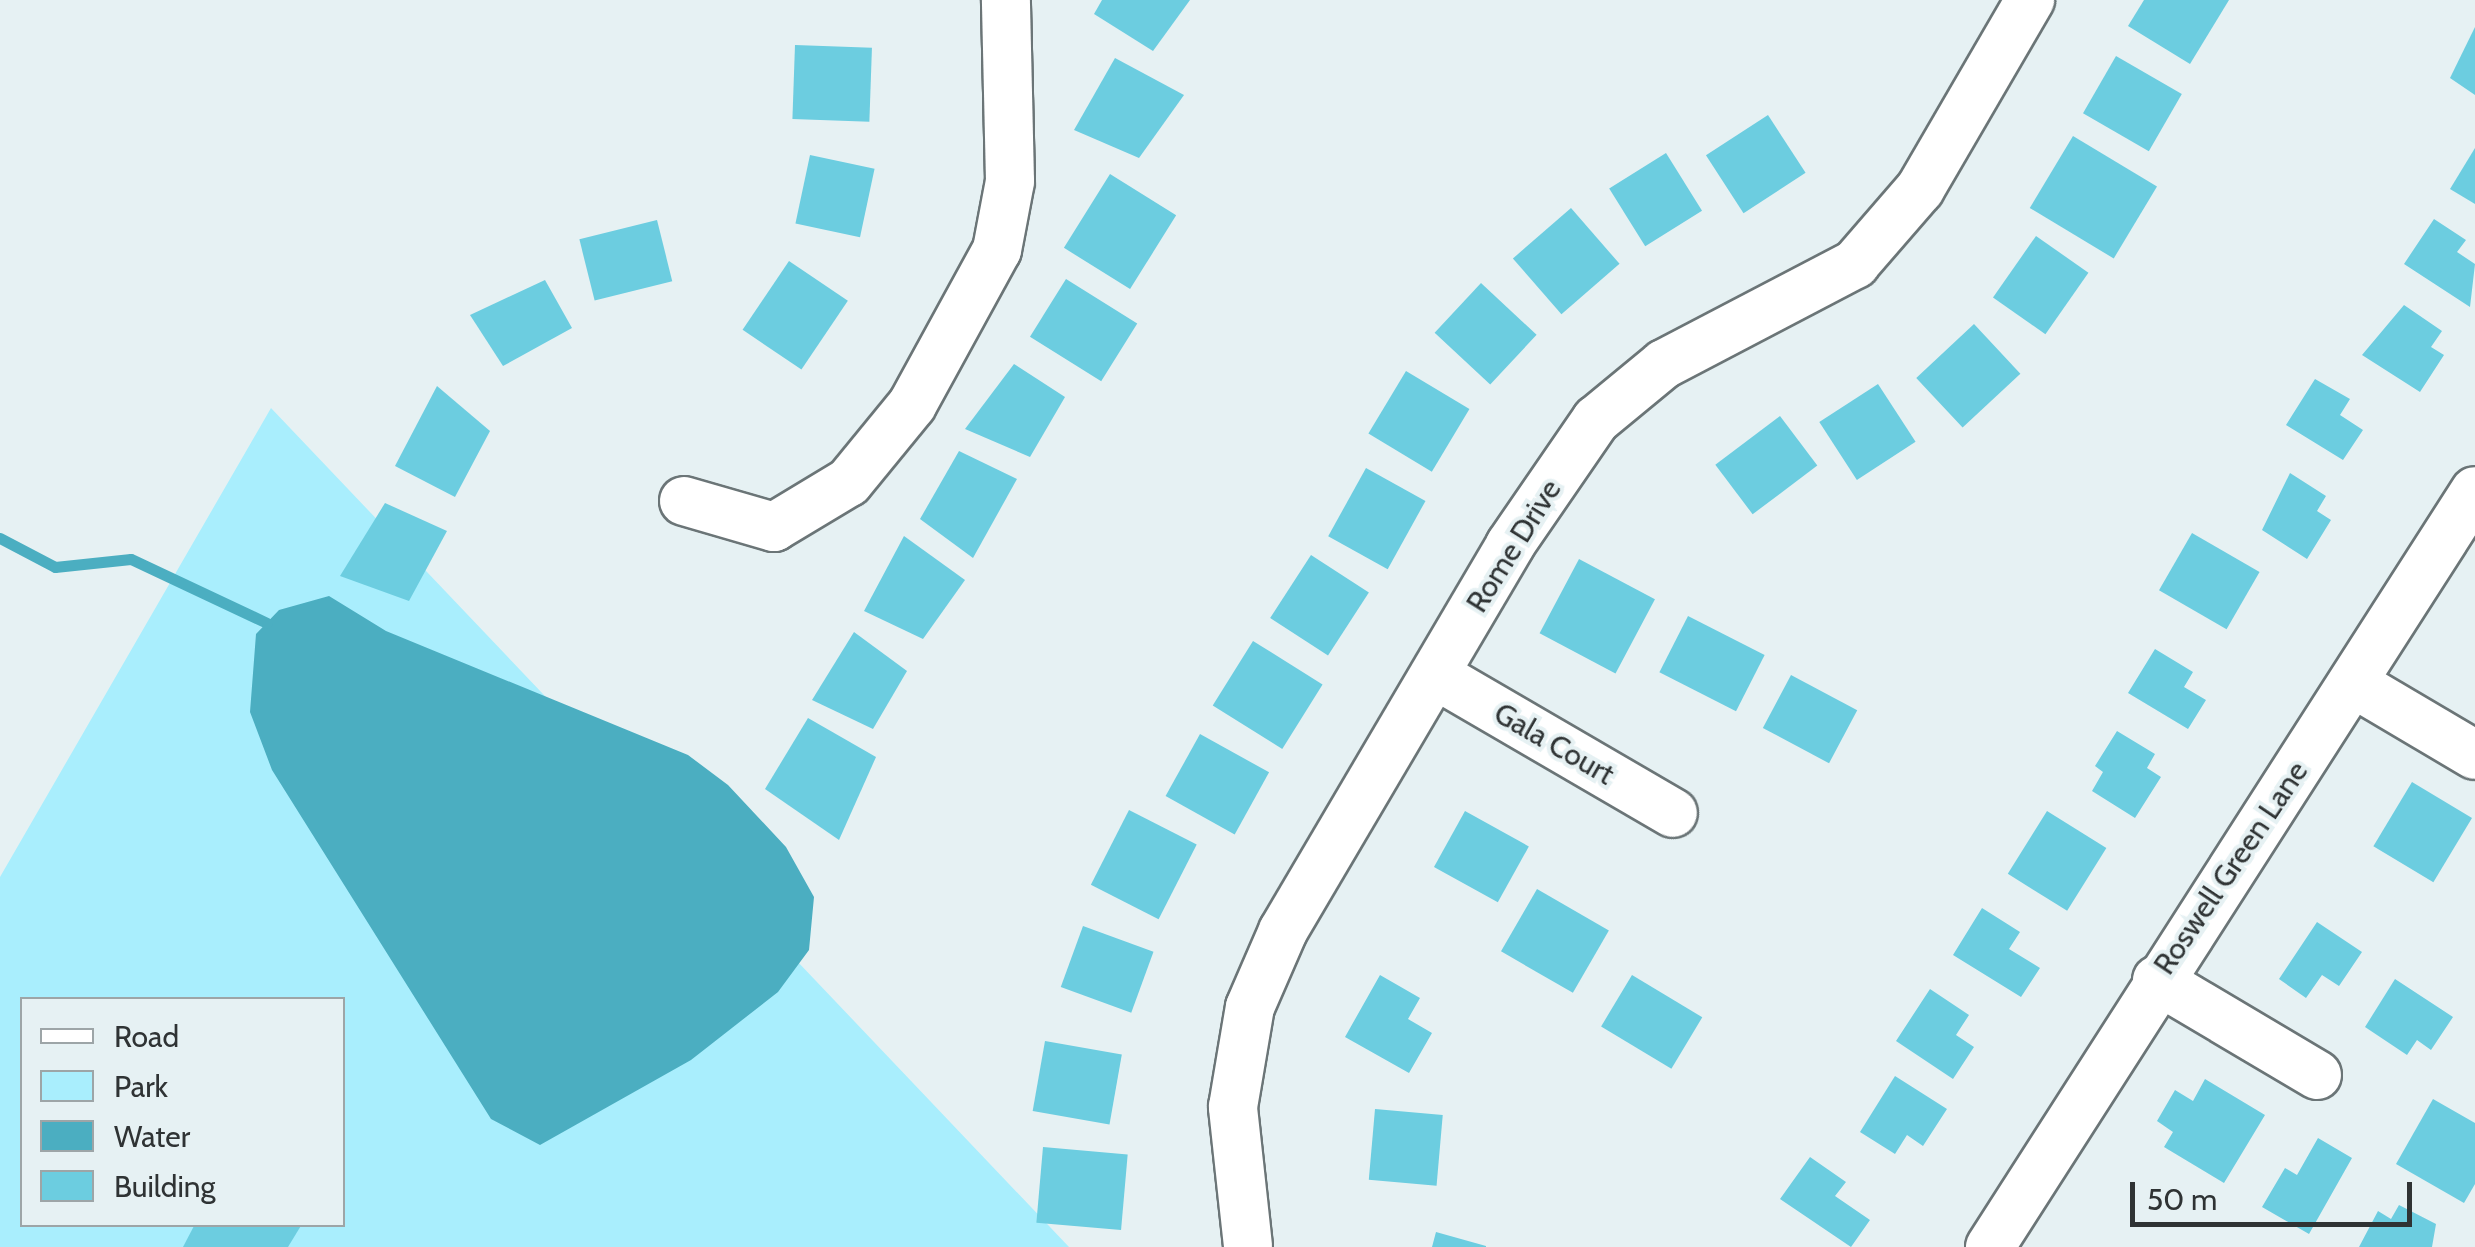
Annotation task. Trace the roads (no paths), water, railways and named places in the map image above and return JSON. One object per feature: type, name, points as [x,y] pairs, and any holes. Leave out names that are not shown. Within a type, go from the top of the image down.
[{"type":"street","points":[[684,501],[774,527],[850,482],[912,405],[997,250],[1010,180],[1006,0]]},
{"type":"street","name":"Rome Drive","points":[[1248,1246],[1233,1107],[1250,1008],[1283,931],[1436,675],[1596,420],[1664,364],[1855,264],[1920,189],[2030,0]]},
{"type":"street","name":"Roswell Green Lane","points":[[1990,1247],[2157,980],[2355,684],[2475,491]]},
{"type":"street","name":"Gala Court","points":[[1436,675],[1673,813]]},
{"type":"street","points":[[2355,684],[2475,755]]},
{"type":"street","points":[[2157,980],[2317,1075]]},
{"type":"water","points":[[329,596],[386,631],[688,755],[728,785],[786,847],[814,897],[809,950],[778,992],[691,1060],[540,1145],[491,1119],[272,770],[250,712],[256,634],[279,610]]},
{"type":"waterway","points":[[0,538],[55,567],[131,559],[267,623]]}]
